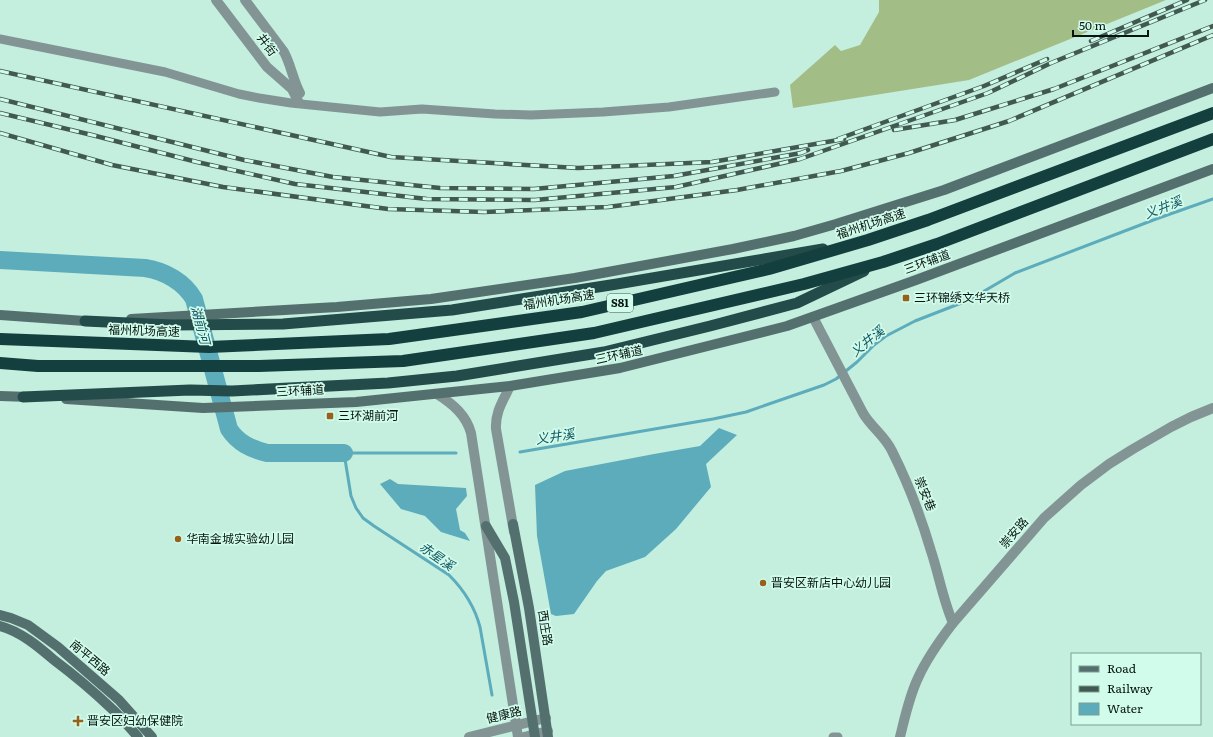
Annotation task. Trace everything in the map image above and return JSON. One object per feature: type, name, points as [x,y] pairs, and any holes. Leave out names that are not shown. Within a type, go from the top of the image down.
[{"type":"highway","name":"福州机场高速","points":[[0,339],[209,347],[389,339],[582,312],[769,269],[868,240],[928,220],[1213,113]]},
{"type":"highway","name":"S81","points":[[0,364],[38,366],[259,366],[403,361],[594,333],[796,285],[884,262],[937,244],[1213,139]]},
{"type":"highway","points":[[85,321],[214,320],[283,324],[452,310],[735,264],[868,240]]},
{"type":"highway","points":[[23,397],[388,383],[458,376],[604,352],[796,303],[884,262]]},
{"type":"main road","points":[[214,320],[467,295],[663,263],[794,236],[944,190],[1213,88]]},
{"type":"main road","name":"三环辅道","points":[[0,396],[203,408],[242,407],[356,402],[510,386],[596,373],[642,364],[788,326],[916,280],[1213,169]]},
{"type":"main road","points":[[0,315],[85,321]]},
{"type":"main road","name":"西庄路","points":[[512,524],[529,608],[548,735]]},
{"type":"main road","points":[[486,526],[505,558],[518,629],[534,737]]},
{"type":"main road","name":"南平西路","points":[[0,615],[28,625],[58,647],[119,700],[152,737]]},
{"type":"main road","name":"南平西路","points":[[0,626],[20,635],[74,675],[113,709],[138,737]]},
{"type":"street","name":"井街","points":[[216,0],[267,67],[292,89],[302,103]]},
{"type":"street","name":"井街","points":[[245,0],[284,52],[302,103]]},
{"type":"street","points":[[0,39],[165,72],[239,94],[275,100],[380,112],[432,109],[494,114],[531,115],[603,112],[648,109],[775,92]]},
{"type":"street","name":"崇安巷","points":[[813,317],[866,418],[892,450],[915,502],[927,536],[947,609],[953,624]]},
{"type":"street","points":[[510,386],[496,417],[496,429],[548,735],[524,737]]},
{"type":"street","points":[[437,394],[448,401],[461,413],[469,427],[486,526],[518,737]]},
{"type":"street","name":"崇安路","points":[[900,737],[918,678],[940,641],[1044,518],[1081,485],[1109,464],[1178,424],[1213,408]]},
{"type":"street","name":"健康路","points":[[468,737],[546,718]]},
{"type":"street","points":[[833,737],[838,737]]},
{"type":"green space","points":[[879,0],[1166,0],[969,80],[793,108],[790,85],[835,45],[841,51],[860,45],[879,12]]},
{"type":"water","points":[[719,428],[737,435],[706,464],[711,487],[676,529],[645,557],[606,571],[597,581],[574,614],[556,616],[551,614],[537,536],[535,485],[565,471],[700,446]]},
{"type":"water","points":[[390,479],[398,484],[466,488],[467,496],[456,509],[460,530],[465,533],[470,541],[441,532],[425,516],[401,509],[380,484]]},
{"type":"waterway","name":"义井溪","points":[[520,452],[746,412],[824,385],[836,379],[886,336],[915,321],[969,300],[1015,273],[1156,219],[1213,199]]},
{"type":"waterway","name":"湖前河","points":[[0,260],[145,268],[152,269],[173,278],[185,287],[194,299],[229,429],[236,438],[256,450],[267,453],[344,453]]},
{"type":"waterway","name":"赤星溪","points":[[456,453],[344,453],[351,496],[356,508],[363,518],[449,575],[468,600],[480,627],[492,695]]},
{"type":"railway","points":[[1091,41],[1187,0]]},
{"type":"railway","points":[[0,113],[197,162],[295,184],[427,199],[535,200],[676,187],[800,159],[988,93],[1051,63],[1205,0]]},
{"type":"railway","points":[[894,130],[955,120],[1054,89],[1213,26]]},
{"type":"railway","points":[[0,133],[112,165],[223,187],[388,209],[484,212],[608,207],[737,190],[841,171],[909,153],[1009,121],[1213,35]]},
{"type":"railway","points":[[838,139],[984,86],[1047,59]]},
{"type":"railway","points":[[0,71],[391,157],[578,168],[712,162],[844,139]]},
{"type":"railway","points":[[0,99],[244,160],[333,177],[440,188],[534,189],[674,176],[801,153],[808,150]]},
{"type":"place","name":"三环锦绣文华天桥","points":[[906,298]]},
{"type":"place","name":"三环湖前河","points":[[330,416]]},
{"type":"place","name":"华南金城实验幼儿园","points":[[178,539]]},
{"type":"place","name":"晋安区新店中心幼儿园","points":[[763,583]]},
{"type":"place","name":"晋安区妇幼保健院","points":[[78,721]]}]
